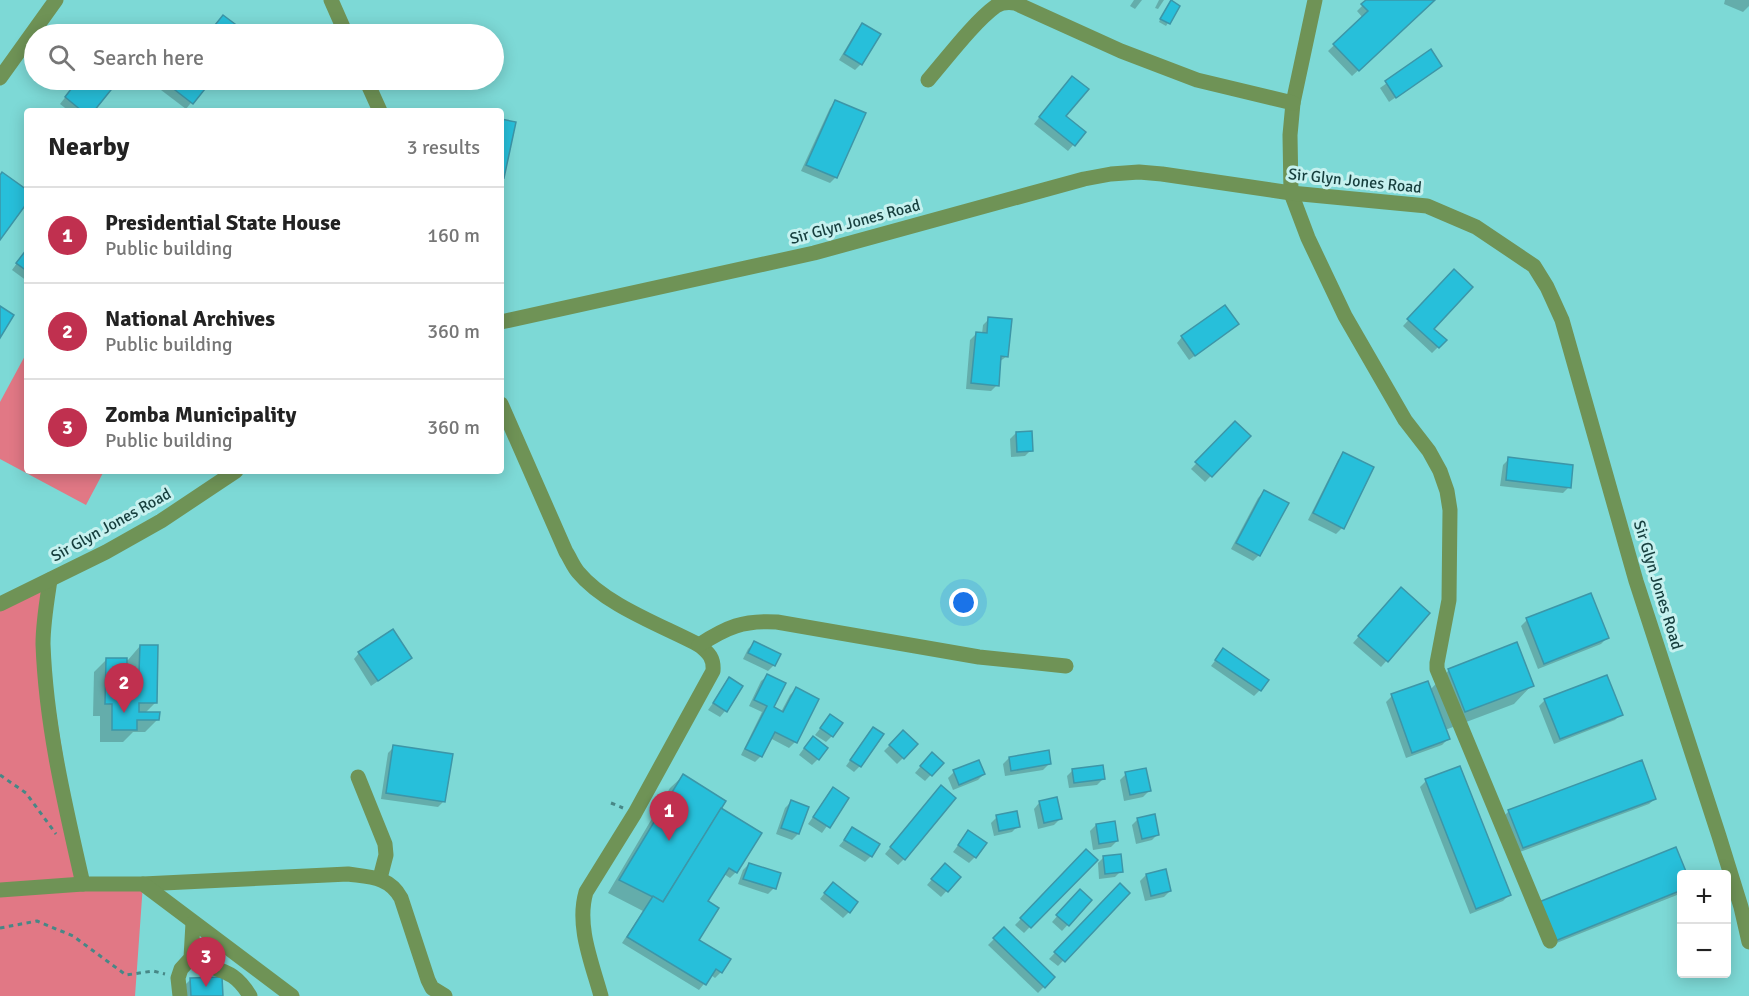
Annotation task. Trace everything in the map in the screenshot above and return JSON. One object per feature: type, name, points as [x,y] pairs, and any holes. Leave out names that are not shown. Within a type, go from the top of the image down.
[{"type":"street","points":[[39,24],[56,0]]},
{"type":"street","points":[[332,0],[342,24]]},
{"type":"street","points":[[1315,0],[1293,103],[1290,135],[1291,193],[1312,248],[1345,316],[1405,420],[1429,451],[1440,471],[1447,491],[1450,510],[1449,600],[1437,669],[1550,941]]},
{"type":"street","points":[[928,80],[964,38],[995,7],[1009,2],[1121,51],[1197,80],[1293,103]]},
{"type":"street","points":[[0,78],[24,45]]},
{"type":"street","points":[[371,90],[379,108]]},
{"type":"street","name":"Sir Glyn Jones Road","points":[[504,321],[814,253],[1084,179],[1111,174],[1139,172],[1162,174],[1291,193],[1427,206],[1476,227],[1534,266],[1547,287],[1562,320],[1636,581],[1719,836],[1741,907],[1749,942]]},
{"type":"street","points":[[504,411],[566,552],[577,570],[610,600],[699,645],[710,654],[714,662],[713,671],[635,813],[586,892],[583,903],[586,943],[601,996]]},
{"type":"street","name":"Sir Glyn Jones Road","points":[[0,603],[106,552],[161,521],[232,474]]},
{"type":"street","points":[[50,580],[43,642],[49,717],[61,790],[83,884]]},
{"type":"street","points":[[699,645],[720,631],[741,623],[777,622],[979,657],[1066,666]]},
{"type":"street","points":[[358,777],[385,844],[386,855],[380,878]]},
{"type":"street","points":[[0,890],[83,884],[143,884],[348,874],[380,878],[396,889],[401,898],[428,980],[432,988],[445,996]]},
{"type":"street","points":[[143,884],[292,996]]},
{"type":"street","points":[[177,991],[181,969],[191,958],[194,923]]},
{"type":"street","points":[[191,958],[224,970],[242,982],[250,996]]},
{"type":"path","points":[[0,775],[26,793],[48,824],[77,858]]},
{"type":"path","points":[[0,928],[36,921],[73,936],[126,975],[153,971],[177,991]]},
{"type":"shaded area","points":[[24,358],[24,472],[0,459],[0,402]]},
{"type":"shaded area","points":[[28,474],[102,474],[86,505]]},
{"type":"shaded area","points":[[57,580],[46,649],[83,884],[143,884],[135,996],[0,996],[0,609]]},
{"type":"building","points":[[1171,0],[1180,6],[1170,24],[1160,19]]},
{"type":"building","points":[[1366,0],[1435,0],[1359,71],[1333,44],[1368,11],[1361,4]]},
{"type":"building","points":[[223,15],[235,24],[216,24]]},
{"type":"building","points":[[862,23],[881,34],[862,65],[844,54]]},
{"type":"building","points":[[1431,49],[1442,66],[1396,98],[1385,81]]},
{"type":"building","points":[[1072,76],[1089,89],[1066,116],[1086,132],[1075,146],[1039,117]]},
{"type":"building","points":[[70,90],[111,90],[96,108],[78,108],[65,97]]},
{"type":"building","points":[[175,90],[204,90],[193,104]]},
{"type":"building","points":[[835,100],[866,113],[837,178],[806,165]]},
{"type":"building","points":[[504,120],[516,122],[504,178]]},
{"type":"building","points":[[2,172],[24,188],[24,207],[0,240],[0,175]]},
{"type":"building","points":[[24,253],[24,269],[16,263]]},
{"type":"building","points":[[1454,269],[1473,287],[1434,329],[1447,340],[1439,348],[1407,319]]},
{"type":"building","points":[[1225,305],[1239,324],[1195,356],[1181,336]]},
{"type":"building","points":[[0,306],[14,315],[0,338]]},
{"type":"building","points":[[988,317],[1012,319],[1008,357],[1001,356],[999,386],[971,383],[976,332],[987,333]]},
{"type":"building","points":[[1235,421],[1251,436],[1212,477],[1195,462]]},
{"type":"building","points":[[1032,431],[1033,451],[1017,452],[1016,432]]},
{"type":"building","points":[[1343,452],[1374,467],[1344,529],[1313,513]]},
{"type":"building","points":[[1508,457],[1573,465],[1571,488],[1506,480]]},
{"type":"building","points":[[1264,490],[1289,503],[1260,556],[1236,543]]},
{"type":"building","points":[[1401,587],[1430,613],[1388,662],[1358,636]]},
{"type":"building","points":[[1591,593],[1609,638],[1544,664],[1526,618]]},
{"type":"building","points":[[393,629],[412,658],[378,681],[358,652]]},
{"type":"building","points":[[754,641],[781,654],[775,666],[748,653]]},
{"type":"building","points":[[1517,642],[1534,686],[1465,712],[1448,669]]},
{"type":"building","points":[[140,645],[158,645],[157,703],[139,703],[139,712],[160,712],[159,720],[137,720],[137,730],[112,730],[112,704],[105,704],[106,658],[127,658],[127,673],[139,673]]},
{"type":"building","points":[[1223,648],[1269,680],[1261,691],[1215,660]]},
{"type":"building","points":[[767,674],[786,683],[774,707],[783,712],[796,687],[819,699],[797,743],[775,732],[762,757],[745,749],[767,706],[754,700]]},
{"type":"building","points":[[1607,675],[1623,715],[1560,739],[1544,699]]},
{"type":"building","points":[[729,677],[743,686],[727,712],[713,703]]},
{"type":"building","points":[[1428,681],[1450,739],[1412,753],[1391,694]]},
{"type":"building","points":[[830,714],[843,723],[833,737],[820,728]]},
{"type":"building","points":[[873,727],[884,734],[861,767],[850,760]]},
{"type":"building","points":[[903,730],[918,744],[904,759],[889,745]]},
{"type":"building","points":[[813,736],[828,748],[819,760],[804,748]]},
{"type":"building","points":[[393,745],[453,754],[445,802],[386,793]]},
{"type":"building","points":[[1049,750],[1051,764],[1011,771],[1009,757]]},
{"type":"building","points":[[932,752],[944,763],[932,776],[920,766]]},
{"type":"building","points":[[979,760],[985,774],[959,785],[953,770]]},
{"type":"building","points":[[1642,760],[1656,799],[1523,848],[1508,810]]},
{"type":"building","points":[[1103,765],[1105,779],[1074,783],[1072,769]]},
{"type":"building","points":[[1460,766],[1511,895],[1476,909],[1425,779]]},
{"type":"building","points":[[1146,768],[1151,791],[1130,795],[1125,772]]},
{"type":"building","points":[[683,774],[726,801],[663,902],[619,880]]},
{"type":"building","points":[[941,785],[956,798],[905,860],[890,847]]},
{"type":"building","points":[[833,787],[849,798],[830,828],[813,817]]},
{"type":"building","points":[[1057,797],[1062,819],[1044,823],[1039,801]]},
{"type":"building","points":[[791,800],[809,807],[799,834],[781,828]]},
{"type":"building","points":[[721,808],[762,833],[737,873],[729,868],[708,901],[719,908],[699,940],[731,959],[722,973],[716,969],[706,985],[627,937],[653,896],[663,902]]},
{"type":"building","points":[[1017,811],[1020,827],[999,831],[996,815]]},
{"type":"building","points":[[1155,814],[1159,835],[1142,839],[1137,818]]},
{"type":"building","points":[[1115,821],[1118,841],[1099,844],[1096,824]]},
{"type":"building","points":[[852,827],[880,844],[872,857],[844,840]]},
{"type":"building","points":[[968,830],[987,843],[976,858],[958,845]]},
{"type":"building","points":[[1676,847],[1685,870],[1677,870],[1677,892],[1555,941],[1539,902]]},
{"type":"building","points":[[1086,849],[1098,860],[1031,928],[1020,918]]},
{"type":"building","points":[[1121,854],[1123,872],[1105,874],[1103,856]]},
{"type":"building","points":[[749,863],[781,873],[776,889],[743,879]]},
{"type":"building","points":[[945,863],[961,877],[948,892],[931,879]]},
{"type":"building","points":[[1166,869],[1171,891],[1151,896],[1146,874]]},
{"type":"building","points":[[833,882],[858,902],[850,913],[824,893]]},
{"type":"building","points":[[1120,883],[1130,893],[1065,962],[1054,952]]},
{"type":"building","points":[[1080,889],[1092,900],[1069,926],[1056,915]]},
{"type":"building","points":[[1004,927],[1055,977],[1045,988],[993,938]]},
{"type":"building","points":[[222,977],[223,996],[191,996],[190,978]]},
{"type":"place","name":"National Archives","points":[[124,713]]},
{"type":"place","name":"Presidential State House","points":[[669,841]]},
{"type":"place","name":"Zomba Municipality","points":[[206,987]]}]
